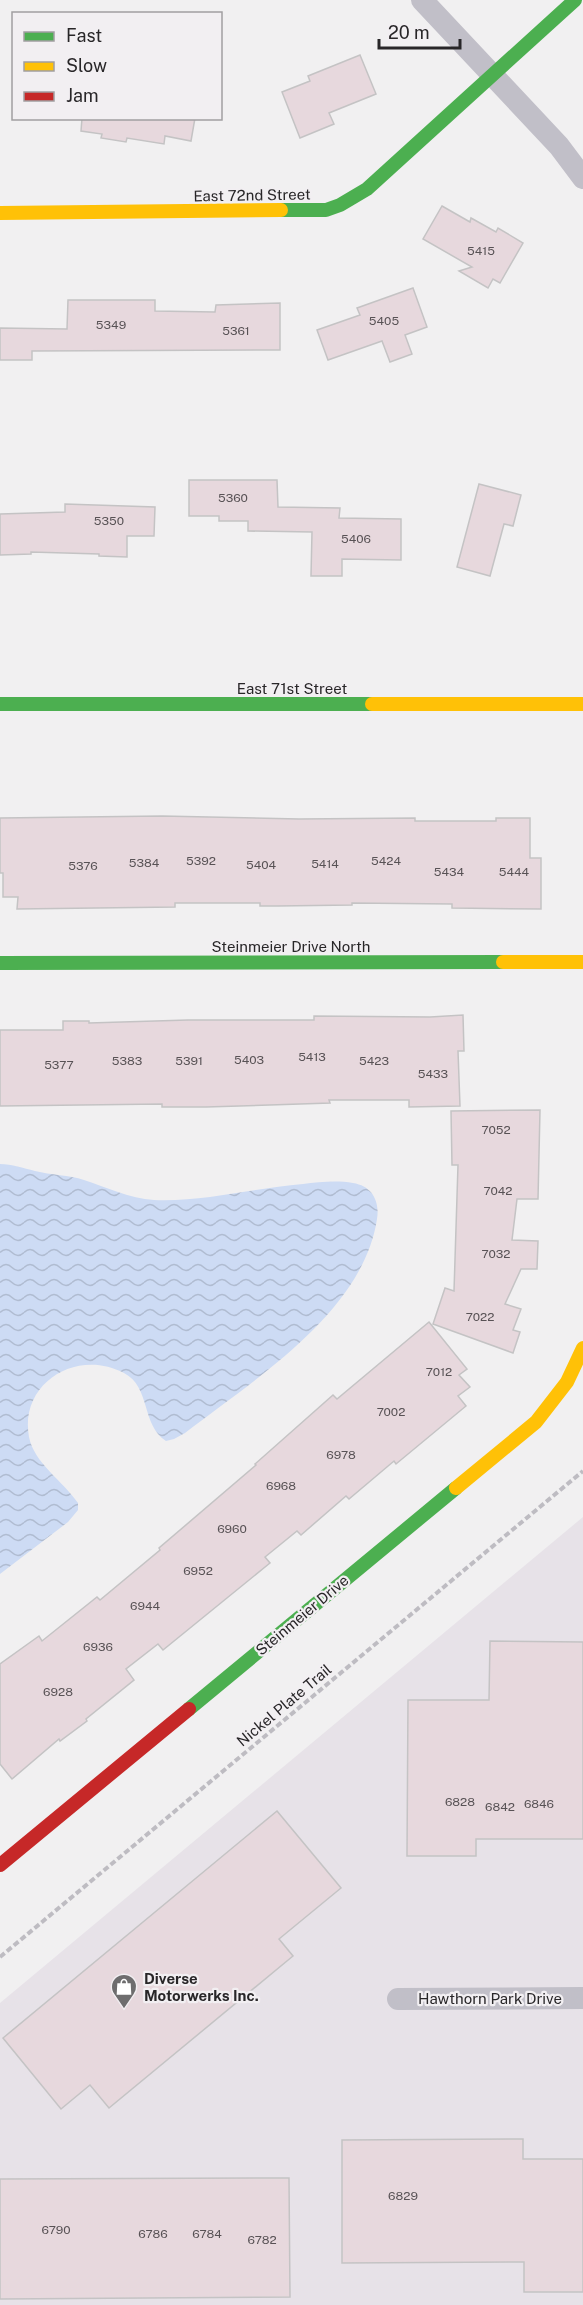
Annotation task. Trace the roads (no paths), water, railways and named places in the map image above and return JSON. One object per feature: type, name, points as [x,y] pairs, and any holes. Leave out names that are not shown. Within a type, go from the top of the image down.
[{"type":"street","points":[[422,0],[559,146],[583,178]]},
{"type":"street","name":"East 72nd Street","points":[[0,213],[326,210],[367,189],[575,0]]},
{"type":"street","name":"East 71st Street","points":[[0,704],[583,704]]},
{"type":"street","name":"Steinmeier Drive North","points":[[0,963],[583,962]]},
{"type":"street","name":"Steinmeier Drive","points":[[0,1865],[536,1422],[567,1382],[583,1348]]},
{"type":"street","name":"Hawthorn Park Drive","points":[[398,1999],[583,1998]]},
{"type":"water","points":[[0,1164],[78,1178],[127,1195],[154,1200],[191,1199],[284,1186],[334,1181],[347,1182],[360,1185],[370,1191],[376,1200],[378,1212],[368,1253],[351,1284],[329,1313],[273,1366],[174,1439],[166,1441],[158,1434],[138,1387],[133,1379],[124,1373],[106,1366],[88,1365],[71,1368],[56,1375],[43,1386],[33,1400],[28,1417],[29,1437],[43,1464],[78,1503],[78,1510],[68,1522],[0,1574]]},
{"type":"place","name":"Diverse Motorwerks Inc.","points":[[124,2010]]}]
